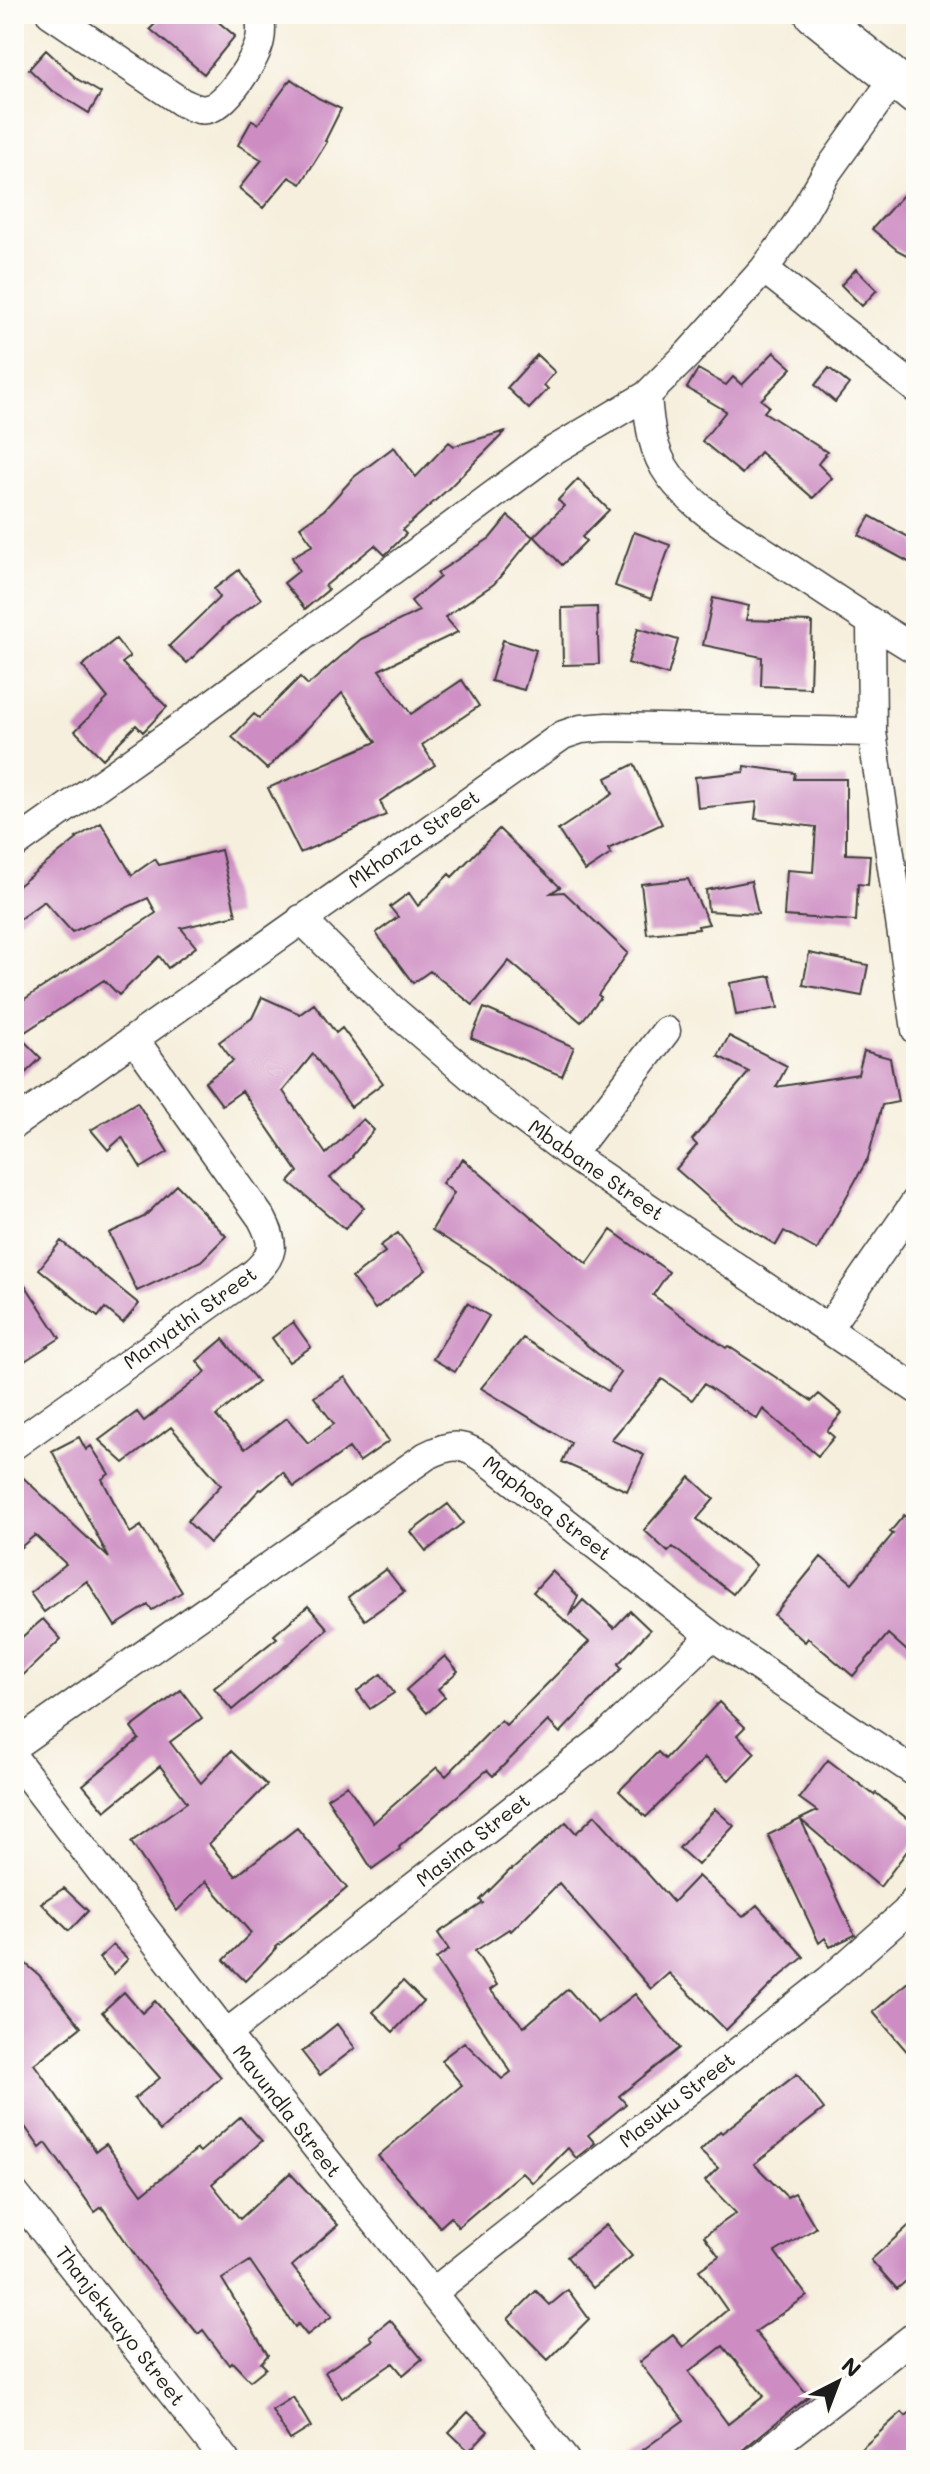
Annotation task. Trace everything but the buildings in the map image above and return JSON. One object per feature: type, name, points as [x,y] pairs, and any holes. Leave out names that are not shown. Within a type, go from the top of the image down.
[{"type":"street","points":[[51,14],[183,103],[205,110],[213,108],[227,96],[251,63],[260,41],[260,14]]},
{"type":"street","points":[[14,845],[185,724],[554,450],[647,395],[688,354],[764,269],[796,225],[825,175],[905,88],[814,14]]},
{"type":"street","points":[[764,269],[916,389]]},
{"type":"street","points":[[647,395],[656,451],[668,475],[684,493],[747,540],[916,650]]},
{"type":"street","points":[[871,623],[872,732],[916,1030]]},
{"type":"street","name":"Mkhonza Street","points":[[14,1124],[549,743],[572,731],[607,727],[872,732]]},
{"type":"street","name":"Mbabane Street","points":[[301,919],[392,1009],[501,1102],[571,1155],[916,1389]]},
{"type":"street","points":[[571,1155],[666,1031]]},
{"type":"street","name":"Manyathi Street","points":[[14,1445],[253,1274],[264,1265],[271,1250],[271,1237],[262,1219],[135,1040]]},
{"type":"street","points":[[828,1328],[916,1201]]},
{"type":"street","name":"Maphosa Street","points":[[14,1746],[413,1465],[445,1446],[465,1448],[484,1458],[712,1636],[916,1773]]},
{"type":"street","name":"Masina Street","points":[[226,2034],[604,1738],[712,1636]]},
{"type":"street","name":"Mavundla Street","points":[[14,1758],[226,2034],[565,2460]]},
{"type":"street","name":"Masuku Street","points":[[432,2293],[829,1980],[906,1912],[916,1899]]},
{"type":"street","name":"Thanjekwayo Street","points":[[14,2193],[225,2460]]},
{"type":"street","points":[[756,2460],[916,2335]]}]
